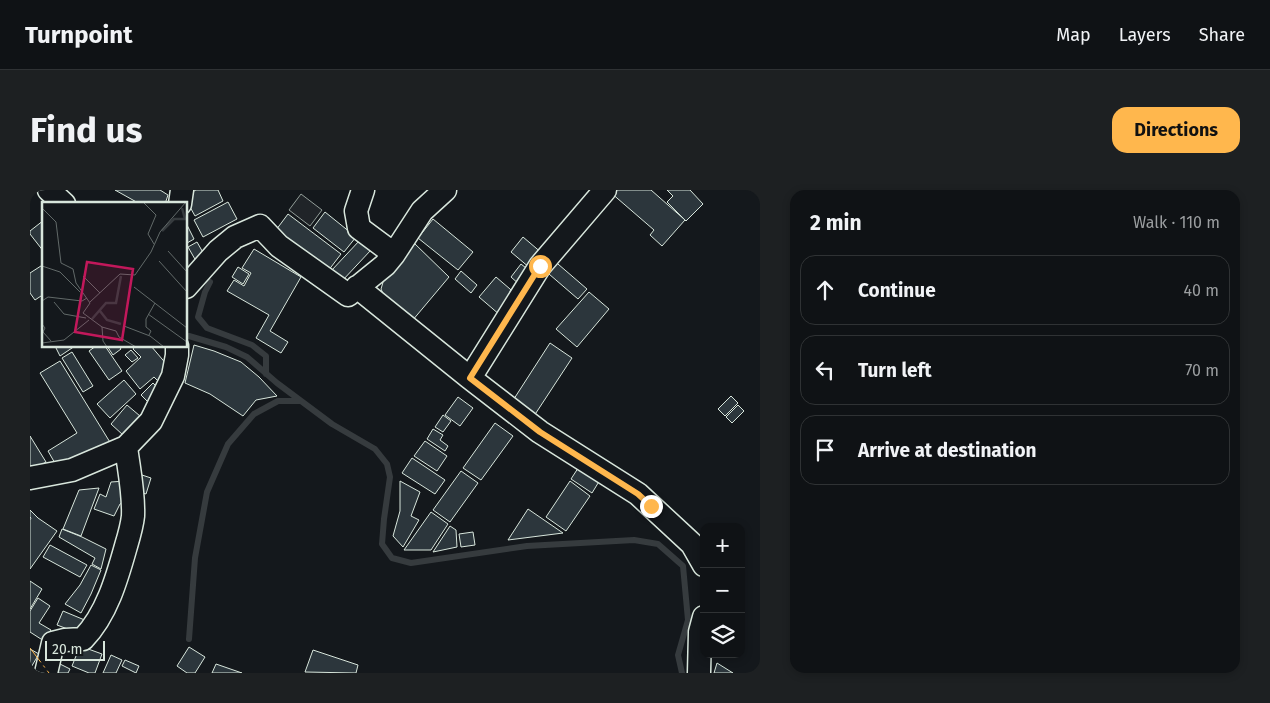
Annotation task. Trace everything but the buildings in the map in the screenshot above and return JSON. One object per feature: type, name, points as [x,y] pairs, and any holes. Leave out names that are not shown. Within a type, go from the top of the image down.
[{"type":"street","points":[[50,190],[62,202]]},
{"type":"street","points":[[363,190],[356,211],[359,228],[394,254]]},
{"type":"street","points":[[189,276],[235,237],[260,226],[279,246],[348,295],[385,265],[394,254],[422,210],[432,190]]},
{"type":"street","points":[[422,210],[445,190]]},
{"type":"street","points":[[470,378],[540,266],[606,190]]},
{"type":"street","points":[[358,287],[540,432],[638,494],[692,544],[700,558]]},
{"type":"street","points":[[30,478],[72,470],[126,447],[151,421],[173,376],[177,348]]},
{"type":"street","points":[[46,673],[53,643],[64,640],[83,639],[92,630],[108,599],[120,568],[133,517],[126,447]]},
{"type":"street","points":[[699,673],[700,638]]},
{"type":"shaded area","points":[[301,194],[322,210],[310,226],[289,210]]},
{"type":"waterway","points":[[210,282],[198,317],[207,328],[252,345],[266,356],[266,374]]},
{"type":"waterway","points":[[189,336],[226,347],[247,357],[277,383],[332,424],[375,449],[387,464],[390,477],[382,544],[392,558],[411,563],[527,546],[634,540],[658,544],[683,566],[688,620],[678,655],[682,673]]},
{"type":"waterway","points":[[189,639],[195,558],[207,492],[228,444],[254,414],[278,401],[301,401]]},
{"type":"power","points":[[30,648],[49,673]]},
{"type":"route","points":[[540,266],[470,378],[540,432],[638,494],[651,506]]}]
